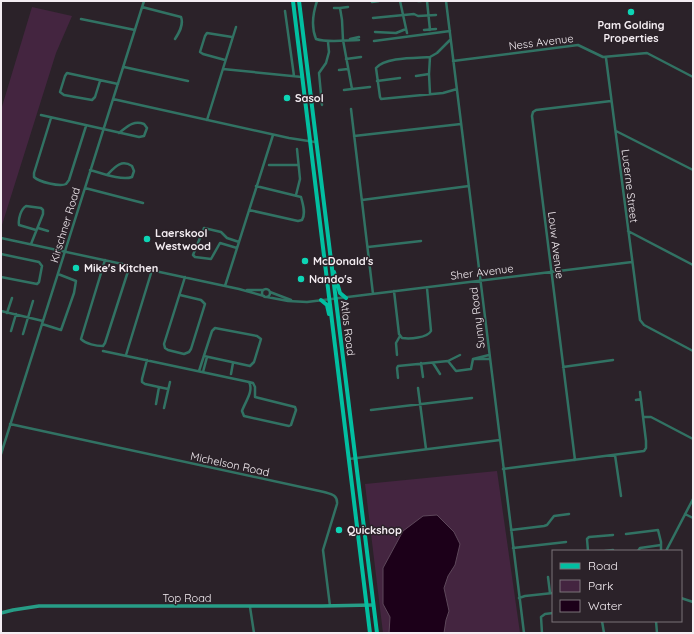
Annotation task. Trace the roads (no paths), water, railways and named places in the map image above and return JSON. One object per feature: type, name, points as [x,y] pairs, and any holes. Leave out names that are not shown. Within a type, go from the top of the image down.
[{"type":"main road","name":"Atlas Road","points":[[292,1],[350,458],[370,633]]},
{"type":"main road","name":"Atlas Road","points":[[299,1],[315,142],[377,633]]},
{"type":"main road","points":[[330,262],[340,293],[346,298]]},
{"type":"main road","points":[[321,300],[327,305],[333,326]]},
{"type":"street","name":"Kirschner Road","points":[[1,454],[144,1]]},
{"type":"street","points":[[317,1],[313,16],[314,37],[328,42],[359,38]]},
{"type":"street","points":[[372,2],[379,1]]},
{"type":"street","points":[[400,1],[407,33]]},
{"type":"street","points":[[427,1],[430,30]]},
{"type":"street","name":"Sunny Road","points":[[446,1],[524,633]]},
{"type":"street","points":[[142,7],[181,17],[182,23],[179,34],[175,39]]},
{"type":"street","points":[[334,8],[348,7]]},
{"type":"street","points":[[340,8],[343,40],[352,89]]},
{"type":"street","points":[[285,11],[294,76]]},
{"type":"street","points":[[373,18],[404,15],[436,15]]},
{"type":"street","points":[[82,19],[135,30]]},
{"type":"street","points":[[207,120],[236,27]]},
{"type":"street","points":[[375,32],[396,33],[406,29]]},
{"type":"street","points":[[424,30],[436,29]]},
{"type":"street","points":[[374,41],[450,31]]},
{"type":"street","points":[[225,60],[202,54],[200,49],[207,32],[232,37]]},
{"type":"street","points":[[450,40],[436,54],[430,57],[389,60],[381,64],[376,68],[377,81],[381,98],[443,93],[457,89]]},
{"type":"street","points":[[322,105],[319,73],[326,63],[329,52],[328,42]]},
{"type":"street","name":"Ness Avenue","points":[[453,61],[577,45],[606,58]]},
{"type":"street","points":[[606,58],[645,52],[693,77]]},
{"type":"street","points":[[346,59],[361,57]]},
{"type":"street","points":[[430,57],[430,94]]},
{"type":"street","name":"Lucerne Street","points":[[606,58],[640,320],[644,325],[693,351]]},
{"type":"street","points":[[124,67],[188,81]]},
{"type":"street","points":[[222,68],[302,77]]},
{"type":"street","points":[[339,70],[348,68]]},
{"type":"street","points":[[100,81],[96,97],[92,100],[64,95],[60,92],[67,73],[118,84]]},
{"type":"street","points":[[416,76],[429,74]]},
{"type":"street","points":[[377,81],[400,78]]},
{"type":"street","points":[[344,90],[370,88]]},
{"type":"street","points":[[113,100],[273,135],[315,142]]},
{"type":"street","name":"Louw Avenue","points":[[575,460],[532,114],[536,110],[612,101]]},
{"type":"street","points":[[351,109],[373,294]]},
{"type":"street","points":[[41,115],[86,126],[104,129],[119,133],[142,137],[146,134],[147,128],[144,124],[137,122],[119,133]]},
{"type":"street","points":[[51,118],[34,177],[37,180],[62,186],[69,180],[86,126]]},
{"type":"street","points":[[354,136],[461,124]]},
{"type":"street","points":[[615,131],[693,170]]},
{"type":"street","points":[[225,286],[273,135]]},
{"type":"street","points":[[296,195],[300,179],[297,149]]},
{"type":"street","points":[[90,170],[107,174],[127,178],[132,177],[134,171],[132,166],[123,163],[107,174]]},
{"type":"street","points":[[269,165],[298,165]]},
{"type":"street","points":[[249,210],[301,221],[304,218],[302,198],[296,195],[256,186]]},
{"type":"street","points":[[362,200],[469,186]]},
{"type":"street","points":[[85,188],[143,203]]},
{"type":"street","points":[[31,244],[37,229],[43,214],[42,209],[27,205],[24,206],[19,220],[19,225],[37,229],[48,231]]},
{"type":"street","points":[[237,248],[220,243],[211,260],[195,257],[193,255],[204,228],[221,232],[227,238],[239,242]]},
{"type":"street","points":[[628,231],[693,265]]},
{"type":"street","points":[[1,238],[239,289],[266,297],[292,301]]},
{"type":"street","points":[[368,247],[421,241]]},
{"type":"street","points":[[1,254],[39,262],[42,266],[39,282],[37,284],[1,277]]},
{"type":"street","points":[[105,260],[81,339],[86,343],[100,346],[103,346],[105,343],[130,265]]},
{"type":"street","name":"Sher Avenue","points":[[292,301],[302,302],[330,300],[632,262]]},
{"type":"street","points":[[126,355],[152,270]]},
{"type":"street","points":[[42,324],[61,330],[77,284],[76,281],[58,274]]},
{"type":"street","points":[[180,295],[201,300],[205,304],[191,349],[186,354],[168,350],[164,346],[185,277]]},
{"type":"street","points":[[400,336],[407,338],[427,335],[431,332],[427,288]]},
{"type":"street","points":[[239,289],[267,289],[270,292],[292,301]]},
{"type":"street","points":[[263,290],[262,293],[266,297]]},
{"type":"street","points":[[394,291],[400,336],[396,343],[397,355]]},
{"type":"street","points":[[266,297],[270,295],[270,292]]},
{"type":"street","points":[[8,313],[12,298]]},
{"type":"street","points":[[22,334],[33,301]]},
{"type":"street","points":[[1,311],[43,321]]},
{"type":"street","points":[[11,331],[16,314]]},
{"type":"street","points":[[203,372],[206,357],[212,331],[216,327],[260,337],[261,339],[253,364],[249,366],[206,357]]},
{"type":"street","points":[[103,351],[249,382],[255,385],[254,396],[256,398],[295,408],[296,410],[291,425],[289,426],[244,416],[242,411],[249,395],[249,382]]},
{"type":"street","points":[[398,378],[396,368],[398,366],[448,361],[460,354]]},
{"type":"street","points":[[199,371],[206,357]]},
{"type":"street","points":[[448,361],[454,371],[457,372],[471,369],[473,359],[489,357]]},
{"type":"street","points":[[148,360],[142,382],[168,389]]},
{"type":"street","points":[[563,367],[613,360]]},
{"type":"street","points":[[231,374],[233,362]]},
{"type":"street","points":[[433,362],[440,374]]},
{"type":"street","points":[[421,363],[423,377]]},
{"type":"street","points":[[164,408],[170,382]]},
{"type":"street","points":[[156,404],[159,387]]},
{"type":"street","points":[[418,388],[426,449]]},
{"type":"street","points":[[503,469],[646,450],[644,417],[640,392]]},
{"type":"street","points":[[371,410],[472,398]]},
{"type":"street","points":[[636,400],[641,399]]},
{"type":"street","points":[[644,417],[651,417],[693,439]]},
{"type":"street","name":"Michelson Road","points":[[10,424],[324,492],[334,496],[337,499],[337,504],[323,550],[330,606]]},
{"type":"street","points":[[350,458],[500,440]]},
{"type":"street","points":[[615,455],[621,496]]},
{"type":"street","points":[[667,550],[693,499]]},
{"type":"street","points":[[511,530],[544,526],[547,525],[554,516],[569,514]]},
{"type":"street","points":[[685,514],[693,518]]},
{"type":"street","points":[[626,534],[658,530],[661,550]]},
{"type":"street","points":[[588,550],[587,539],[589,537],[613,535]]},
{"type":"street","points":[[513,548],[566,542]]},
{"type":"street","points":[[639,550],[640,548],[661,545]]},
{"type":"street","points":[[519,598],[552,593],[548,577]]},
{"type":"street","points":[[519,594],[525,596]]},
{"type":"street","points":[[682,598],[693,602]]},
{"type":"street","name":"Top Road","points":[[1,613],[39,606],[250,607],[373,605]]},
{"type":"street","points":[[250,607],[254,633]]},
{"type":"street","points":[[542,633],[541,617],[545,614],[552,613]]},
{"type":"street","points":[[602,622],[604,633]]},
{"type":"street","points":[[656,622],[657,633]]},
{"type":"water","points":[[437,515],[454,532],[460,544],[455,565],[448,576],[444,588],[449,611],[444,633],[389,633],[390,617],[383,604],[383,568],[403,531],[423,516]]},
{"type":"place","name":"Pam Golding Properties","points":[[631,12]]},
{"type":"place","name":"Sasol","points":[[287,98]]},
{"type":"place","name":"Laerskool Westwood","points":[[147,239]]},
{"type":"place","name":"McDonald's","points":[[305,261]]},
{"type":"place","name":"Mike's Kitchen","points":[[76,268]]},
{"type":"place","name":"Nando's","points":[[301,279]]},
{"type":"place","name":"Quickshop","points":[[339,530]]}]
